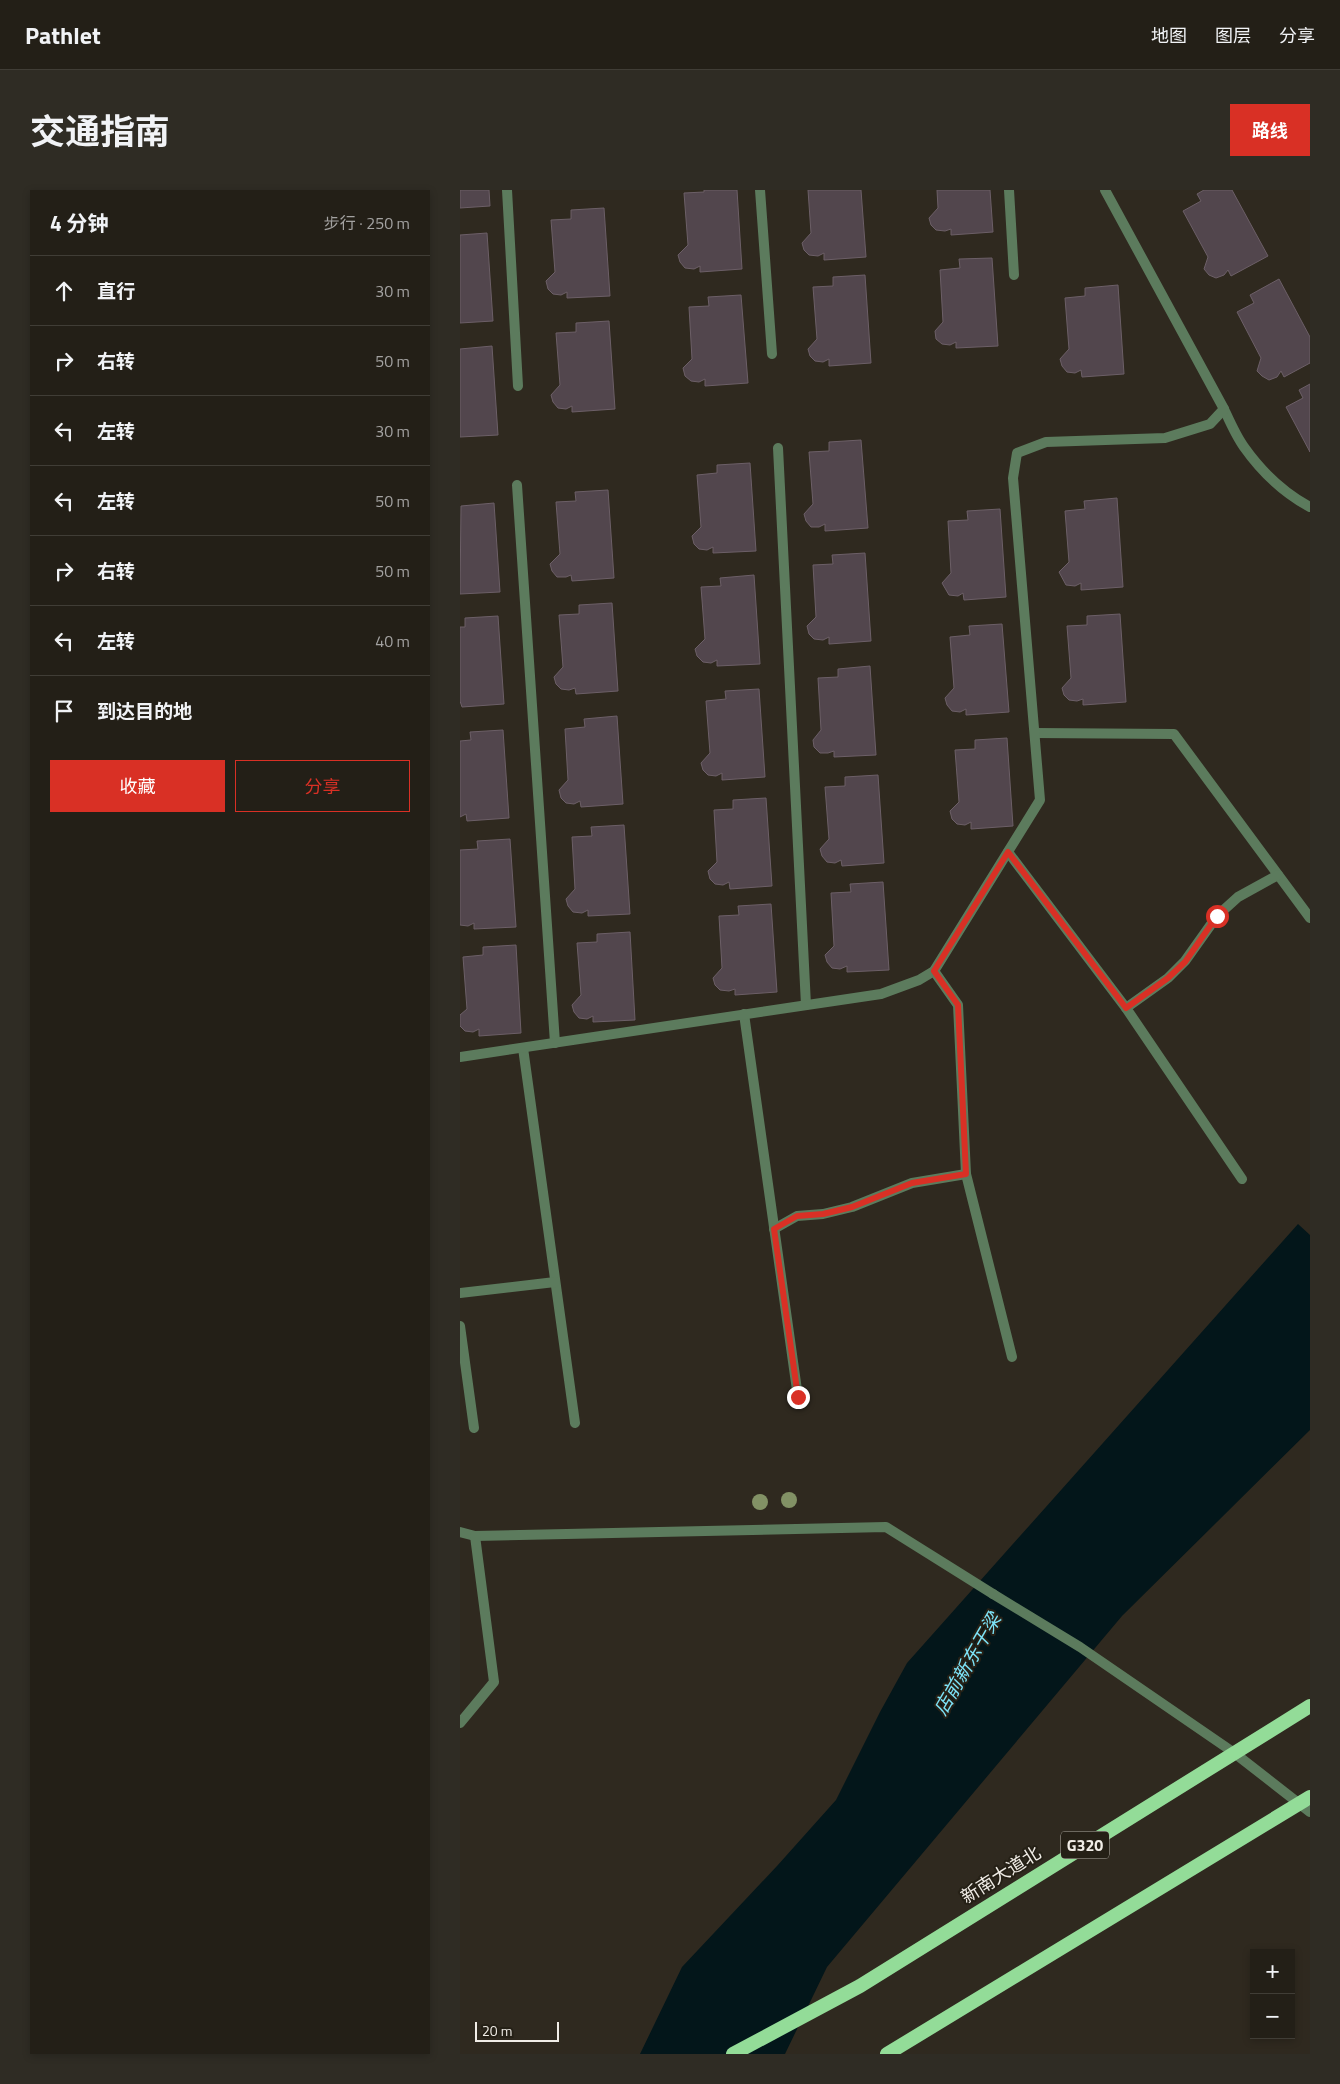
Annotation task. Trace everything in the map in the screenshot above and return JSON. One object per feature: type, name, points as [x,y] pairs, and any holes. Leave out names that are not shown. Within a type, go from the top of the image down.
[{"type":"highway","name":"新南大道北","points":[[733,2054],[860,1986],[1233,1752],[1310,1706]]},
{"type":"highway","points":[[887,2054],[1307,1804]]},
{"type":"street","points":[[507,190],[518,386]]},
{"type":"street","points":[[760,190],[772,354]]},
{"type":"street","points":[[1009,190],[1014,275]]},
{"type":"street","points":[[1105,190],[1243,446],[1267,475],[1296,499],[1310,507]]},
{"type":"street","points":[[460,1057],[881,994],[919,980],[934,971],[1040,800],[1013,478],[1017,453],[1046,442],[1165,438],[1210,424],[1224,409]]},
{"type":"street","points":[[778,448],[806,1005]]},
{"type":"street","points":[[517,485],[555,1043]]},
{"type":"street","points":[[1035,733],[1174,734],[1310,918]]},
{"type":"street","points":[[1008,852],[1126,1008],[1242,1179]]},
{"type":"street","points":[[1126,1008],[1168,978],[1185,962],[1217,916],[1238,897],[1278,875]]},
{"type":"street","points":[[934,971],[958,1005],[966,1174],[1012,1357]]},
{"type":"street","points":[[744,1014],[798,1397]]},
{"type":"street","points":[[523,1048],[575,1423]]},
{"type":"street","points":[[774,1229],[797,1216],[823,1214],[852,1207],[912,1183],[966,1174]]},
{"type":"street","points":[[460,1293],[556,1282]]},
{"type":"street","points":[[460,1326],[474,1428]]},
{"type":"street","points":[[460,1532],[474,1536],[886,1527],[1080,1647],[1307,1804]]},
{"type":"street","points":[[460,1723],[494,1682],[474,1536]]},
{"type":"water","name":"店前新东干梁","points":[[1298,1224],[1310,1235],[1310,1430],[1122,1616],[827,1967],[785,2054],[640,2054],[682,1967],[836,1800],[907,1663]]},
{"type":"building","points":[[460,190],[489,190],[490,206],[460,208]]},
{"type":"building","points":[[704,190],[737,190],[742,269],[700,272],[700,266],[694,269],[685,268],[680,262],[678,255],[688,245],[684,193],[704,192]]},
{"type":"building","points":[[808,190],[861,190],[866,257],[824,260],[824,253],[818,256],[809,255],[804,250],[802,243],[811,233]]},
{"type":"building","points":[[937,190],[990,190],[993,232],[951,235],[951,229],[945,231],[936,230],[931,225],[929,218],[938,208]]},
{"type":"building","points":[[1204,190],[1232,190],[1268,256],[1231,276],[1228,270],[1224,275],[1216,278],[1209,275],[1204,269],[1208,257],[1183,211],[1201,201],[1197,194]]},
{"type":"building","points":[[604,208],[610,296],[567,298],[567,292],[561,295],[553,294],[548,289],[546,281],[555,272],[551,220],[571,219],[571,210]]},
{"type":"building","points":[[487,233],[493,321],[460,323],[460,235]]},
{"type":"building","points":[[992,258],[998,346],[956,348],[956,342],[950,345],[942,344],[936,339],[935,331],[943,322],[940,270],[960,268],[959,259]]},
{"type":"building","points":[[865,275],[871,363],[829,366],[829,359],[823,362],[815,361],[810,356],[808,349],[817,339],[813,287],[833,286],[833,277]]},
{"type":"building","points":[[1279,279],[1310,337],[1310,363],[1284,377],[1281,371],[1277,377],[1269,380],[1257,371],[1261,358],[1237,312],[1254,303],[1250,295]]},
{"type":"building","points":[[1118,285],[1124,374],[1082,377],[1081,370],[1075,373],[1067,372],[1062,366],[1060,359],[1069,349],[1065,298],[1085,296],[1085,288]]},
{"type":"building","points":[[741,295],[748,383],[705,386],[705,379],[699,382],[691,381],[685,376],[683,368],[692,359],[689,307],[709,306],[708,297]]},
{"type":"building","points":[[609,321],[615,409],[572,412],[572,406],[566,409],[558,408],[553,402],[551,395],[560,385],[556,333],[576,332],[576,323]]},
{"type":"building","points":[[492,346],[498,435],[460,437],[460,349]]},
{"type":"building","points":[[1310,384],[1310,452],[1286,407],[1303,398],[1299,390]]},
{"type":"building","points":[[861,440],[868,528],[825,531],[825,524],[819,527],[811,527],[806,521],[804,514],[813,504],[809,452],[829,451],[829,442]]},
{"type":"building","points":[[750,463],[756,551],[713,553],[713,547],[707,550],[699,549],[694,544],[692,536],[701,527],[697,475],[717,473],[717,465]]},
{"type":"building","points":[[608,490],[614,578],[572,581],[571,575],[557,577],[552,571],[550,564],[560,554],[556,502],[576,501],[575,492]]},
{"type":"building","points":[[1117,498],[1123,587],[1081,590],[1081,583],[1075,586],[1066,585],[1059,572],[1069,562],[1065,511],[1085,509],[1084,501]]},
{"type":"building","points":[[494,503],[500,592],[460,594],[461,506]]},
{"type":"building","points":[[1000,509],[1006,597],[964,600],[963,593],[958,596],[949,595],[942,583],[951,573],[948,521],[968,520],[967,511]]},
{"type":"building","points":[[865,553],[871,641],[829,644],[829,637],[823,640],[814,639],[809,634],[807,626],[816,617],[813,565],[833,564],[832,555]]},
{"type":"building","points":[[754,575],[760,664],[717,666],[717,660],[711,663],[703,662],[697,656],[695,649],[705,639],[701,587],[721,586],[720,578]]},
{"type":"building","points":[[612,603],[618,691],[576,694],[575,688],[569,690],[561,689],[556,684],[554,677],[563,667],[559,615],[579,614],[579,605]]},
{"type":"building","points":[[1120,614],[1126,702],[1083,705],[1083,699],[1077,701],[1069,700],[1064,695],[1062,688],[1071,678],[1067,626],[1087,625],[1087,616]]},
{"type":"building","points":[[498,616],[504,704],[462,707],[460,701],[460,627],[465,627],[465,618]]},
{"type":"building","points":[[1002,624],[1009,712],[966,715],[966,709],[960,712],[952,711],[947,705],[945,698],[954,688],[950,637],[970,635],[969,626]]},
{"type":"building","points":[[870,666],[876,755],[834,757],[834,751],[820,753],[814,747],[813,740],[821,730],[818,678],[838,677],[838,669]]},
{"type":"building","points":[[759,689],[765,777],[722,780],[722,773],[716,776],[708,775],[703,770],[701,763],[710,753],[706,701],[726,699],[725,691]]},
{"type":"building","points":[[617,716],[623,804],[581,807],[580,801],[574,804],[566,803],[561,798],[559,790],[568,780],[565,729],[585,727],[584,719]]},
{"type":"building","points":[[503,730],[509,818],[467,821],[466,814],[460,817],[460,741],[471,740],[470,732]]},
{"type":"building","points":[[1007,738],[1013,826],[971,829],[971,822],[965,825],[957,824],[952,819],[950,811],[959,802],[955,750],[975,749],[975,740]]},
{"type":"building","points":[[878,775],[884,863],[842,866],[841,860],[835,863],[827,862],[822,856],[820,849],[829,839],[825,787],[845,786],[845,777]]},
{"type":"building","points":[[766,798],[772,886],[730,889],[729,882],[723,885],[715,884],[710,879],[708,871],[717,862],[714,810],[733,809],[733,800]]},
{"type":"building","points":[[624,825],[630,914],[588,916],[588,910],[582,913],[573,912],[568,906],[566,899],[575,889],[572,837],[592,836],[591,827]]},
{"type":"building","points":[[510,839],[516,927],[474,929],[474,923],[468,926],[460,925],[460,850],[478,849],[477,841]]},
{"type":"building","points":[[883,882],[889,970],[847,972],[847,966],[840,969],[832,968],[827,962],[825,955],[834,946],[831,893],[851,892],[850,884]]},
{"type":"building","points":[[771,904],[777,992],[735,995],[735,989],[729,991],[720,990],[715,985],[713,978],[722,968],[719,916],[739,915],[738,906]]},
{"type":"building","points":[[630,932],[635,1020],[593,1022],[593,1016],[587,1019],[579,1018],[574,1012],[572,1005],[581,995],[577,943],[597,942],[597,934]]},
{"type":"building","points":[[516,945],[521,1033],[479,1036],[479,1029],[473,1032],[465,1031],[460,1026],[460,1015],[467,1009],[463,957],[483,955],[483,947]]},
{"type":"route","points":[[798,1397],[774,1229],[797,1216],[823,1214],[852,1207],[912,1183],[966,1174],[958,1005],[934,971],[1008,852],[1126,1008],[1168,978],[1185,962],[1217,916]]}]
